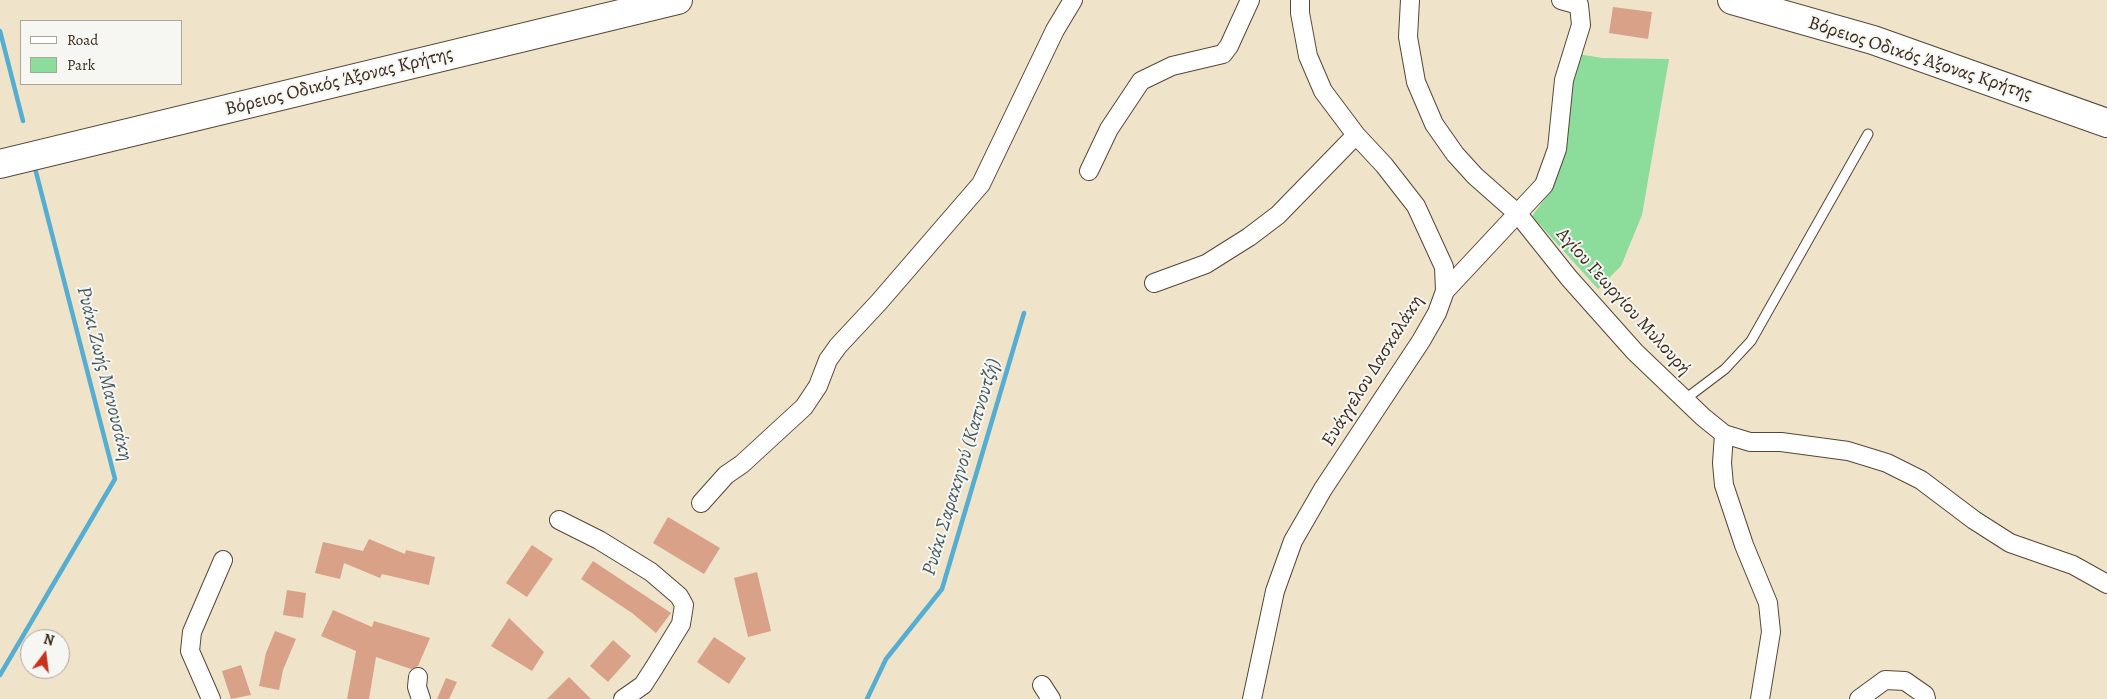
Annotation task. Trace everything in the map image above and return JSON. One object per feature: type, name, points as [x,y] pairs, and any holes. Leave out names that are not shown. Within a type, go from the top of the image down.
[{"type":"highway","name":"Βόρειος Οδικός Άξονας Κρήτης","points":[[0,164],[678,0]]},
{"type":"highway","name":"Βόρειος Οδικός Άξονας Κρήτης","points":[[1732,0],[1873,40],[2107,122]]},
{"type":"street","points":[[701,503],[726,475],[742,464],[804,408],[818,386],[828,360],[838,346],[879,302],[981,184],[1050,39],[1073,0]]},
{"type":"street","points":[[1089,171],[1109,129],[1141,81],[1172,66],[1223,54],[1229,46],[1250,0]]},
{"type":"street","name":"Ευάγγελου Δασκαλάκη","points":[[1252,699],[1275,591],[1293,541],[1323,489],[1421,341],[1437,313],[1445,291],[1444,267],[1416,206],[1384,165],[1356,135],[1323,91],[1308,56],[1300,13],[1300,0]]},
{"type":"street","name":"Αγίου Γεωργίου Μυλουρή","points":[[1410,0],[1408,37],[1416,82],[1434,124],[1455,154],[1475,176],[1518,214],[1569,278],[1635,352],[1684,400],[1724,434],[1750,442],[1781,442],[1848,451],[1887,463],[1921,480],[1974,520],[2010,543],[2073,565],[2107,584]]},
{"type":"street","points":[[1445,291],[1544,185],[1557,149],[1564,80],[1581,25],[1579,5],[1561,0]]},
{"type":"street","points":[[1154,283],[1206,264],[1249,237],[1278,214],[1356,135]]},
{"type":"street","points":[[1724,434],[1722,464],[1724,485],[1768,603],[1772,632],[1760,699]]},
{"type":"street","points":[[559,520],[599,540],[651,572],[679,596],[684,605],[681,624],[643,685],[623,699]]},
{"type":"street","points":[[211,699],[190,651],[192,632],[223,560]]},
{"type":"street","points":[[418,678],[417,687],[420,699]]},
{"type":"street","points":[[1859,699],[1885,680],[1892,680],[1905,681],[1925,695],[1926,699]]},
{"type":"lane","points":[[1684,400],[1725,369],[1751,340],[1868,134]]},
{"type":"green space","points":[[1578,54],[1602,58],[1669,59],[1642,215],[1621,266],[1598,289],[1532,216],[1550,192],[1561,156]]},
{"type":"building","points":[[1613,7],[1652,12],[1648,39],[1609,33]]},
{"type":"building","points":[[668,517],[720,548],[704,574],[653,543]]},
{"type":"building","points":[[369,539],[405,554],[406,550],[435,557],[429,585],[382,574],[380,578],[344,563],[340,579],[315,573],[323,542],[363,551]]},
{"type":"building","points":[[532,545],[553,559],[527,597],[506,583]]},
{"type":"building","points":[[593,561],[671,613],[656,633],[632,613],[581,579]]},
{"type":"building","points":[[757,572],[771,631],[748,637],[734,578]]},
{"type":"building","points":[[287,590],[306,593],[303,618],[283,615]]},
{"type":"building","points":[[333,610],[372,627],[374,621],[430,638],[418,666],[411,669],[376,657],[369,699],[347,699],[356,651],[321,636]]},
{"type":"building","points":[[509,618],[544,652],[532,671],[491,646]]},
{"type":"building","points":[[275,631],[296,639],[283,670],[279,690],[259,686],[266,653]]},
{"type":"building","points":[[714,637],[746,658],[729,684],[697,662]]},
{"type":"building","points":[[613,640],[631,656],[608,682],[590,666]]},
{"type":"building","points":[[241,665],[251,695],[231,699],[222,671]]},
{"type":"building","points":[[569,677],[591,699],[547,699]]},
{"type":"building","points":[[446,678],[457,682],[449,699],[437,699]]},
{"type":"waterway","points":[[0,31],[23,121]]},
{"type":"waterway","name":"Ρυάκι Ζωής Μανουσάκη","points":[[0,675],[115,479],[36,172]]},
{"type":"waterway","name":"Ρυάκι Σαρακηνού (Καπνουτζή)","points":[[867,699],[886,659],[942,589],[1024,313]]}]
